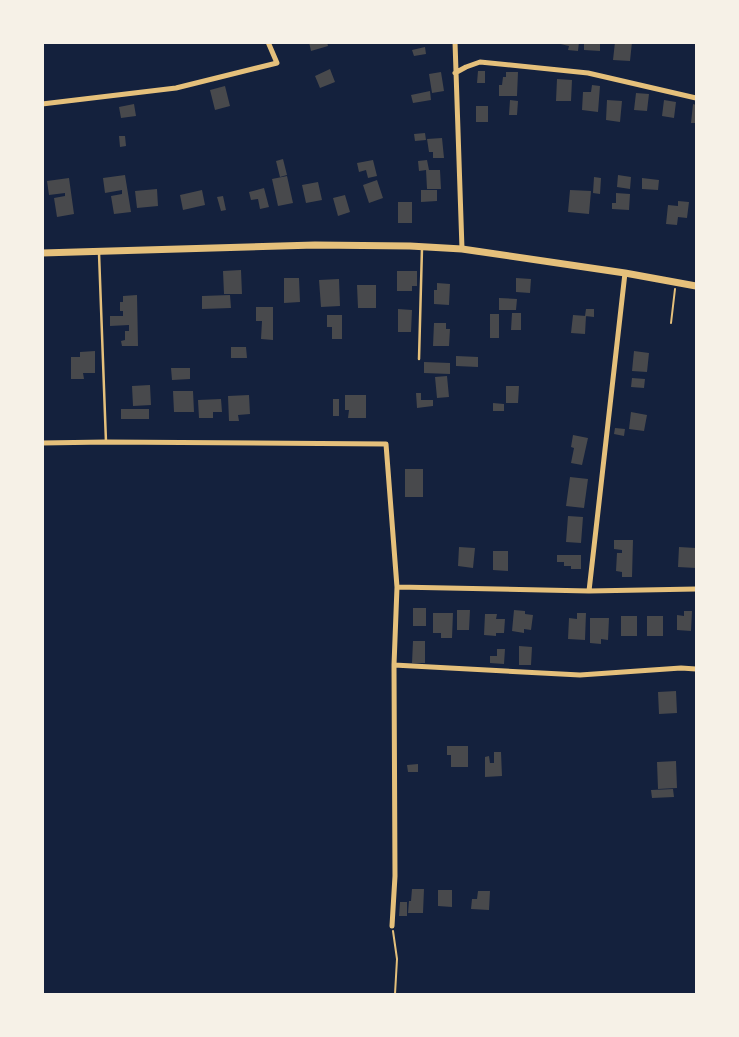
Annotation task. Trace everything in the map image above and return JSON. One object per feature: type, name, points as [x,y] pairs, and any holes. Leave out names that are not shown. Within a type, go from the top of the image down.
[{"type":"main road","points":[[42,253],[316,245],[462,249],[624,273],[696,286]]},
{"type":"street","points":[[42,104],[176,88],[277,63],[268,42]]},
{"type":"street","points":[[455,42],[462,249]]},
{"type":"street","points":[[455,73],[466,66],[480,62],[588,73],[696,98]]},
{"type":"street","points":[[589,590],[624,273]]},
{"type":"street","points":[[42,443],[386,444],[397,587],[394,665],[395,867],[392,927]]},
{"type":"street","points":[[397,587],[589,590],[696,589]]},
{"type":"street","points":[[394,665],[580,675],[681,668],[696,669]]},
{"type":"lane","points":[[419,359],[422,247]]},
{"type":"lane","points":[[99,251],[106,442]]},
{"type":"path","points":[[671,323],[676,282]]},
{"type":"path","points":[[392,927],[397,958],[395,994]]},
{"type":"building","points":[[309,42],[327,42],[328,46],[311,51]]},
{"type":"building","points":[[552,42],[579,42],[578,51],[568,50],[569,46]]},
{"type":"building","points":[[584,42],[600,42],[600,51],[584,50]]},
{"type":"building","points":[[615,42],[632,42],[630,61],[613,60]]},
{"type":"building","points":[[425,47],[426,54],[414,56],[412,50]]},
{"type":"building","points":[[330,69],[335,82],[320,88],[315,76]]},
{"type":"building","points":[[478,71],[485,71],[485,83],[477,83]]},
{"type":"building","points":[[441,72],[444,91],[432,93],[429,74]]},
{"type":"building","points":[[506,72],[518,72],[517,96],[499,96],[499,85],[502,85]]},
{"type":"building","points":[[557,79],[572,80],[571,101],[556,101]]},
{"type":"building","points":[[592,85],[600,86],[598,112],[582,110],[583,92],[591,92]]},
{"type":"building","points":[[225,86],[230,106],[215,110],[210,90]]},
{"type":"building","points":[[430,91],[431,100],[413,103],[411,95]]},
{"type":"building","points":[[636,93],[649,94],[647,111],[634,110]]},
{"type":"building","points":[[510,100],[518,101],[517,115],[509,115]]},
{"type":"building","points":[[607,100],[622,101],[620,122],[606,120]]},
{"type":"building","points":[[664,100],[676,102],[674,118],[662,116]]},
{"type":"building","points":[[134,104],[136,116],[121,118],[119,107]]},
{"type":"building","points":[[693,104],[696,105],[696,123],[691,123]]},
{"type":"building","points":[[476,106],[488,106],[488,122],[476,122]]},
{"type":"building","points":[[425,133],[426,140],[415,141],[414,134]]},
{"type":"building","points":[[119,136],[125,136],[126,146],[120,147]]},
{"type":"building","points":[[442,138],[444,158],[433,158],[433,152],[429,152],[427,139]]},
{"type":"building","points":[[283,159],[287,175],[280,177],[276,161]]},
{"type":"building","points":[[373,160],[377,176],[368,178],[366,170],[359,172],[357,163]]},
{"type":"building","points":[[427,160],[429,170],[440,170],[441,189],[427,189],[426,170],[419,171],[418,161]]},
{"type":"building","points":[[125,175],[131,212],[114,214],[111,196],[122,194],[122,190],[105,193],[103,178]]},
{"type":"building","points":[[618,175],[631,177],[630,189],[617,187]]},
{"type":"building","points":[[287,176],[293,203],[278,206],[272,179]]},
{"type":"building","points":[[594,177],[601,178],[600,194],[593,193]]},
{"type":"building","points":[[69,178],[74,214],[57,217],[54,198],[65,196],[65,193],[49,195],[47,181]]},
{"type":"building","points":[[642,178],[659,180],[658,190],[642,189]]},
{"type":"building","points":[[377,180],[383,198],[369,203],[363,185]]},
{"type":"building","points":[[318,182],[322,200],[306,203],[302,185]]},
{"type":"building","points":[[264,188],[269,207],[260,209],[258,199],[251,200],[249,192]]},
{"type":"building","points":[[157,189],[158,206],[137,208],[135,191]]},
{"type":"building","points":[[202,190],[205,205],[183,210],[180,195]]},
{"type":"building","points":[[421,190],[437,190],[437,201],[421,202]]},
{"type":"building","points":[[570,190],[591,191],[589,214],[568,212]]},
{"type":"building","points":[[616,193],[630,194],[629,210],[612,209],[612,203],[616,203]]},
{"type":"building","points":[[345,195],[350,212],[338,216],[333,198]]},
{"type":"building","points":[[223,196],[226,210],[221,211],[217,197]]},
{"type":"building","points":[[678,201],[689,202],[687,218],[678,217],[677,225],[666,224],[668,205],[678,206]]},
{"type":"building","points":[[398,202],[412,202],[412,223],[398,223]]},
{"type":"building","points":[[241,270],[242,294],[224,294],[223,271]]},
{"type":"building","points":[[397,271],[417,271],[417,286],[412,286],[412,291],[397,291]]},
{"type":"building","points":[[284,278],[299,278],[300,302],[284,303]]},
{"type":"building","points":[[516,278],[531,279],[530,293],[516,292]]},
{"type":"building","points":[[339,279],[340,306],[321,307],[319,280]]},
{"type":"building","points":[[437,283],[450,284],[449,305],[434,304],[434,290],[437,290]]},
{"type":"building","points":[[357,285],[376,285],[376,308],[358,308]]},
{"type":"building","points":[[137,295],[138,346],[122,346],[121,341],[125,340],[125,331],[129,331],[129,325],[110,326],[110,316],[123,316],[123,311],[120,311],[120,302],[123,302],[123,296]]},
{"type":"building","points":[[230,295],[231,308],[202,309],[202,296]]},
{"type":"building","points":[[499,298],[517,299],[516,310],[499,310]]},
{"type":"building","points":[[256,307],[273,307],[273,340],[261,339],[262,321],[256,321]]},
{"type":"building","points":[[398,309],[412,310],[411,332],[398,332]]},
{"type":"building","points":[[586,309],[594,309],[594,317],[585,316]]},
{"type":"building","points":[[512,313],[521,313],[521,330],[511,330]]},
{"type":"building","points":[[490,314],[499,314],[499,338],[490,338]]},
{"type":"building","points":[[327,315],[342,315],[342,339],[332,339],[332,327],[327,327]]},
{"type":"building","points":[[573,315],[586,316],[585,334],[571,333]]},
{"type":"building","points":[[434,323],[446,323],[446,329],[450,329],[449,346],[433,346]]},
{"type":"building","points":[[231,347],[246,347],[247,358],[231,358]]},
{"type":"building","points":[[95,351],[95,373],[83,373],[84,379],[71,379],[71,357],[80,357],[80,352]]},
{"type":"building","points":[[634,351],[649,353],[647,372],[632,371]]},
{"type":"building","points":[[456,356],[478,357],[478,367],[456,366]]},
{"type":"building","points":[[424,362],[450,363],[450,374],[424,373]]},
{"type":"building","points":[[171,368],[190,368],[190,379],[172,380]]},
{"type":"building","points":[[447,376],[449,397],[437,398],[435,377]]},
{"type":"building","points":[[632,378],[645,379],[644,388],[631,387]]},
{"type":"building","points":[[150,385],[151,405],[133,406],[132,386]]},
{"type":"building","points":[[506,386],[519,386],[518,403],[506,403]]},
{"type":"building","points":[[173,391],[193,391],[194,412],[174,412]]},
{"type":"building","points":[[416,393],[421,393],[421,400],[433,400],[433,406],[417,408]]},
{"type":"building","points":[[249,395],[250,414],[238,415],[239,421],[229,421],[228,396]]},
{"type":"building","points":[[345,395],[366,395],[366,418],[348,418],[349,410],[345,410]]},
{"type":"building","points":[[221,399],[222,412],[213,412],[213,418],[199,418],[198,400]]},
{"type":"building","points":[[333,399],[339,399],[339,416],[333,416]]},
{"type":"building","points":[[493,403],[504,404],[504,411],[493,411]]},
{"type":"building","points":[[121,409],[149,409],[149,419],[121,419]]},
{"type":"building","points":[[631,412],[647,415],[644,431],[629,429]]},
{"type":"building","points":[[615,428],[625,429],[624,436],[614,434]]},
{"type":"building","points":[[573,435],[588,438],[582,465],[571,463],[574,448],[571,447]]},
{"type":"building","points":[[405,469],[423,469],[423,497],[405,497]]},
{"type":"building","points":[[570,477],[588,479],[584,508],[566,506]]},
{"type":"building","points":[[568,516],[583,517],[581,543],[566,542]]},
{"type":"building","points":[[614,540],[633,540],[632,577],[622,577],[622,572],[616,571],[617,553],[622,553],[622,550],[614,549]]},
{"type":"building","points":[[459,547],[475,548],[473,568],[458,566]]},
{"type":"building","points":[[679,547],[696,548],[696,568],[678,567]]},
{"type":"building","points":[[493,551],[508,551],[508,571],[493,570]]},
{"type":"building","points":[[557,555],[581,555],[581,569],[571,569],[571,566],[564,566],[564,562],[557,562]]},
{"type":"building","points":[[413,608],[426,608],[426,626],[413,626]]},
{"type":"building","points":[[457,610],[470,610],[469,630],[457,630]]},
{"type":"building","points":[[514,610],[525,611],[525,614],[533,615],[531,630],[524,629],[524,633],[512,631]]},
{"type":"building","points":[[684,611],[692,611],[691,631],[677,630],[677,615],[684,616]]},
{"type":"building","points":[[433,613],[453,613],[452,638],[441,638],[441,633],[433,633]]},
{"type":"building","points":[[577,613],[586,613],[585,640],[568,639],[569,618],[577,619]]},
{"type":"building","points":[[485,614],[497,614],[496,619],[505,619],[504,633],[496,633],[496,636],[484,635]]},
{"type":"building","points":[[621,616],[637,616],[637,636],[621,636]]},
{"type":"building","points":[[647,616],[663,616],[663,636],[647,636]]},
{"type":"building","points":[[590,618],[609,618],[608,640],[601,639],[601,644],[590,643]]},
{"type":"building","points":[[413,641],[425,641],[425,663],[412,663]]},
{"type":"building","points":[[519,646],[532,647],[531,665],[519,665]]},
{"type":"building","points":[[497,649],[505,649],[504,664],[490,663],[490,656],[497,656]]},
{"type":"building","points":[[676,691],[677,713],[659,714],[658,692]]},
{"type":"building","points":[[447,746],[468,746],[468,767],[451,767],[451,755],[447,755]]},
{"type":"building","points":[[494,752],[501,752],[502,776],[485,777],[485,757],[489,756],[490,763],[494,763]]},
{"type":"building","points":[[676,761],[677,788],[658,789],[657,762]]},
{"type":"building","points":[[418,764],[418,772],[408,772],[407,765]]},
{"type":"building","points":[[673,789],[674,797],[652,798],[651,790]]},
{"type":"building","points":[[412,889],[424,889],[423,913],[408,913]]},
{"type":"building","points":[[438,890],[452,890],[452,907],[438,906]]},
{"type":"building","points":[[478,891],[490,891],[489,910],[471,909],[472,899],[477,899]]},
{"type":"building","points":[[400,902],[407,902],[407,916],[399,916]]}]
